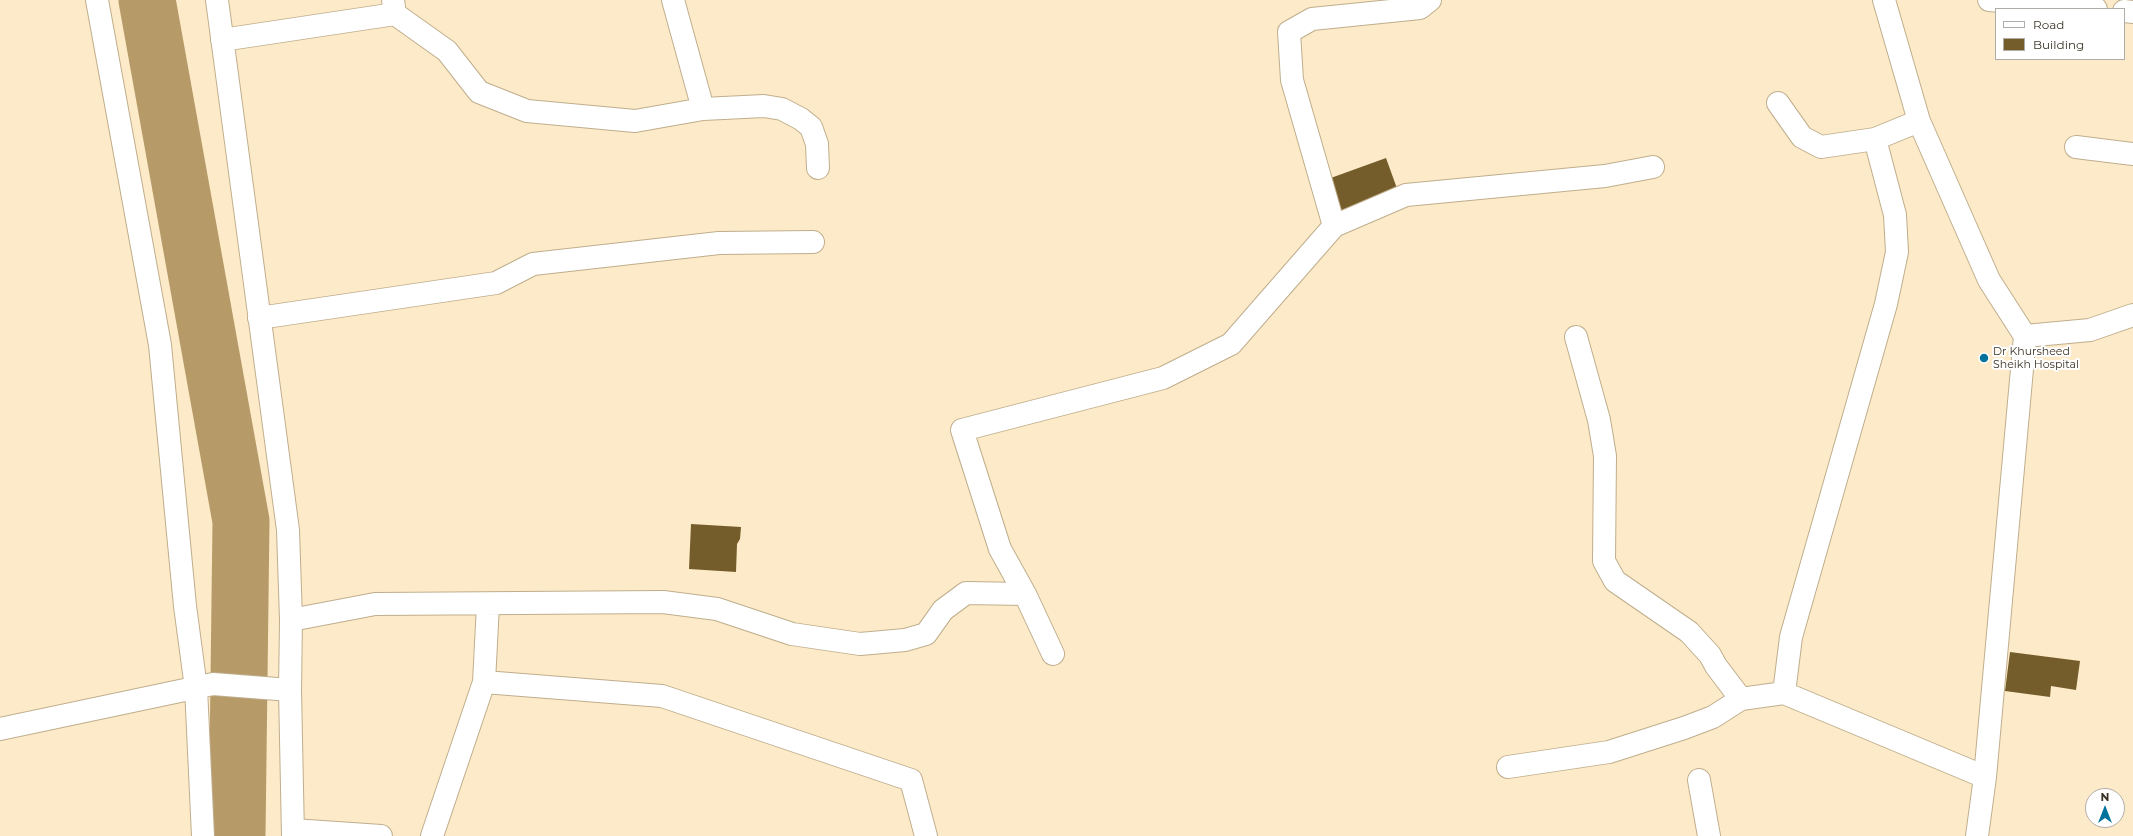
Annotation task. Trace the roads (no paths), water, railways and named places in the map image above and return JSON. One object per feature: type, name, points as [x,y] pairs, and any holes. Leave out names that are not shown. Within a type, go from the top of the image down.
[{"type":"street","points":[[97,0],[160,345],[186,606],[205,686],[203,836]]},
{"type":"street","points":[[217,0],[288,530],[291,620],[289,690],[293,833],[381,836]]},
{"type":"street","points":[[673,0],[703,108]]},
{"type":"street","points":[[1334,226],[1292,80],[1289,32],[1312,19],[1420,8],[1430,0]]},
{"type":"street","points":[[1884,0],[1919,121],[1989,280],[2025,336],[1985,777],[1977,836]]},
{"type":"street","points":[[1989,0],[2084,8]]},
{"type":"street","points":[[222,40],[394,7],[447,50],[479,92],[527,111],[635,120],[703,108],[764,106],[782,109],[801,119],[811,127],[817,144],[818,168]]},
{"type":"street","points":[[1778,103],[1802,137],[1821,147],[1875,139],[1919,121]]},
{"type":"street","points":[[1784,693],[1791,637],[1886,304],[1897,252],[1895,215],[1875,139]]},
{"type":"street","points":[[2076,147],[2133,154]]},
{"type":"street","points":[[1053,654],[1025,594],[1000,549],[962,430],[1163,378],[1231,344],[1334,226],[1406,195],[1605,176],[1653,167]]},
{"type":"street","points":[[259,318],[496,282],[533,264],[719,243],[813,242]]},
{"type":"street","points":[[2025,336],[2090,330],[2133,315]]},
{"type":"street","points":[[1576,337],[1599,420],[1606,456],[1604,561],[1615,581],[1690,632],[1710,655],[1716,666],[1741,698]]},
{"type":"street","points":[[291,620],[375,604],[488,605],[663,602],[717,609],[792,634],[860,644],[905,640],[926,634],[943,610],[966,593],[1025,594]]},
{"type":"street","points":[[432,836],[484,682],[488,605]]},
{"type":"street","points":[[484,682],[662,696],[911,780],[926,836]]},
{"type":"street","points":[[0,729],[205,686],[289,690]]},
{"type":"street","points":[[1508,768],[1609,752],[1713,717],[1741,698],[1784,693],[1985,777]]},
{"type":"street","points":[[1699,780],[1709,836]]},
{"type":"waterway","points":[[147,0],[241,521],[237,836]]},
{"type":"place","name":"Dr Khursheed Sheikh Hospital","points":[[1984,358]]}]
